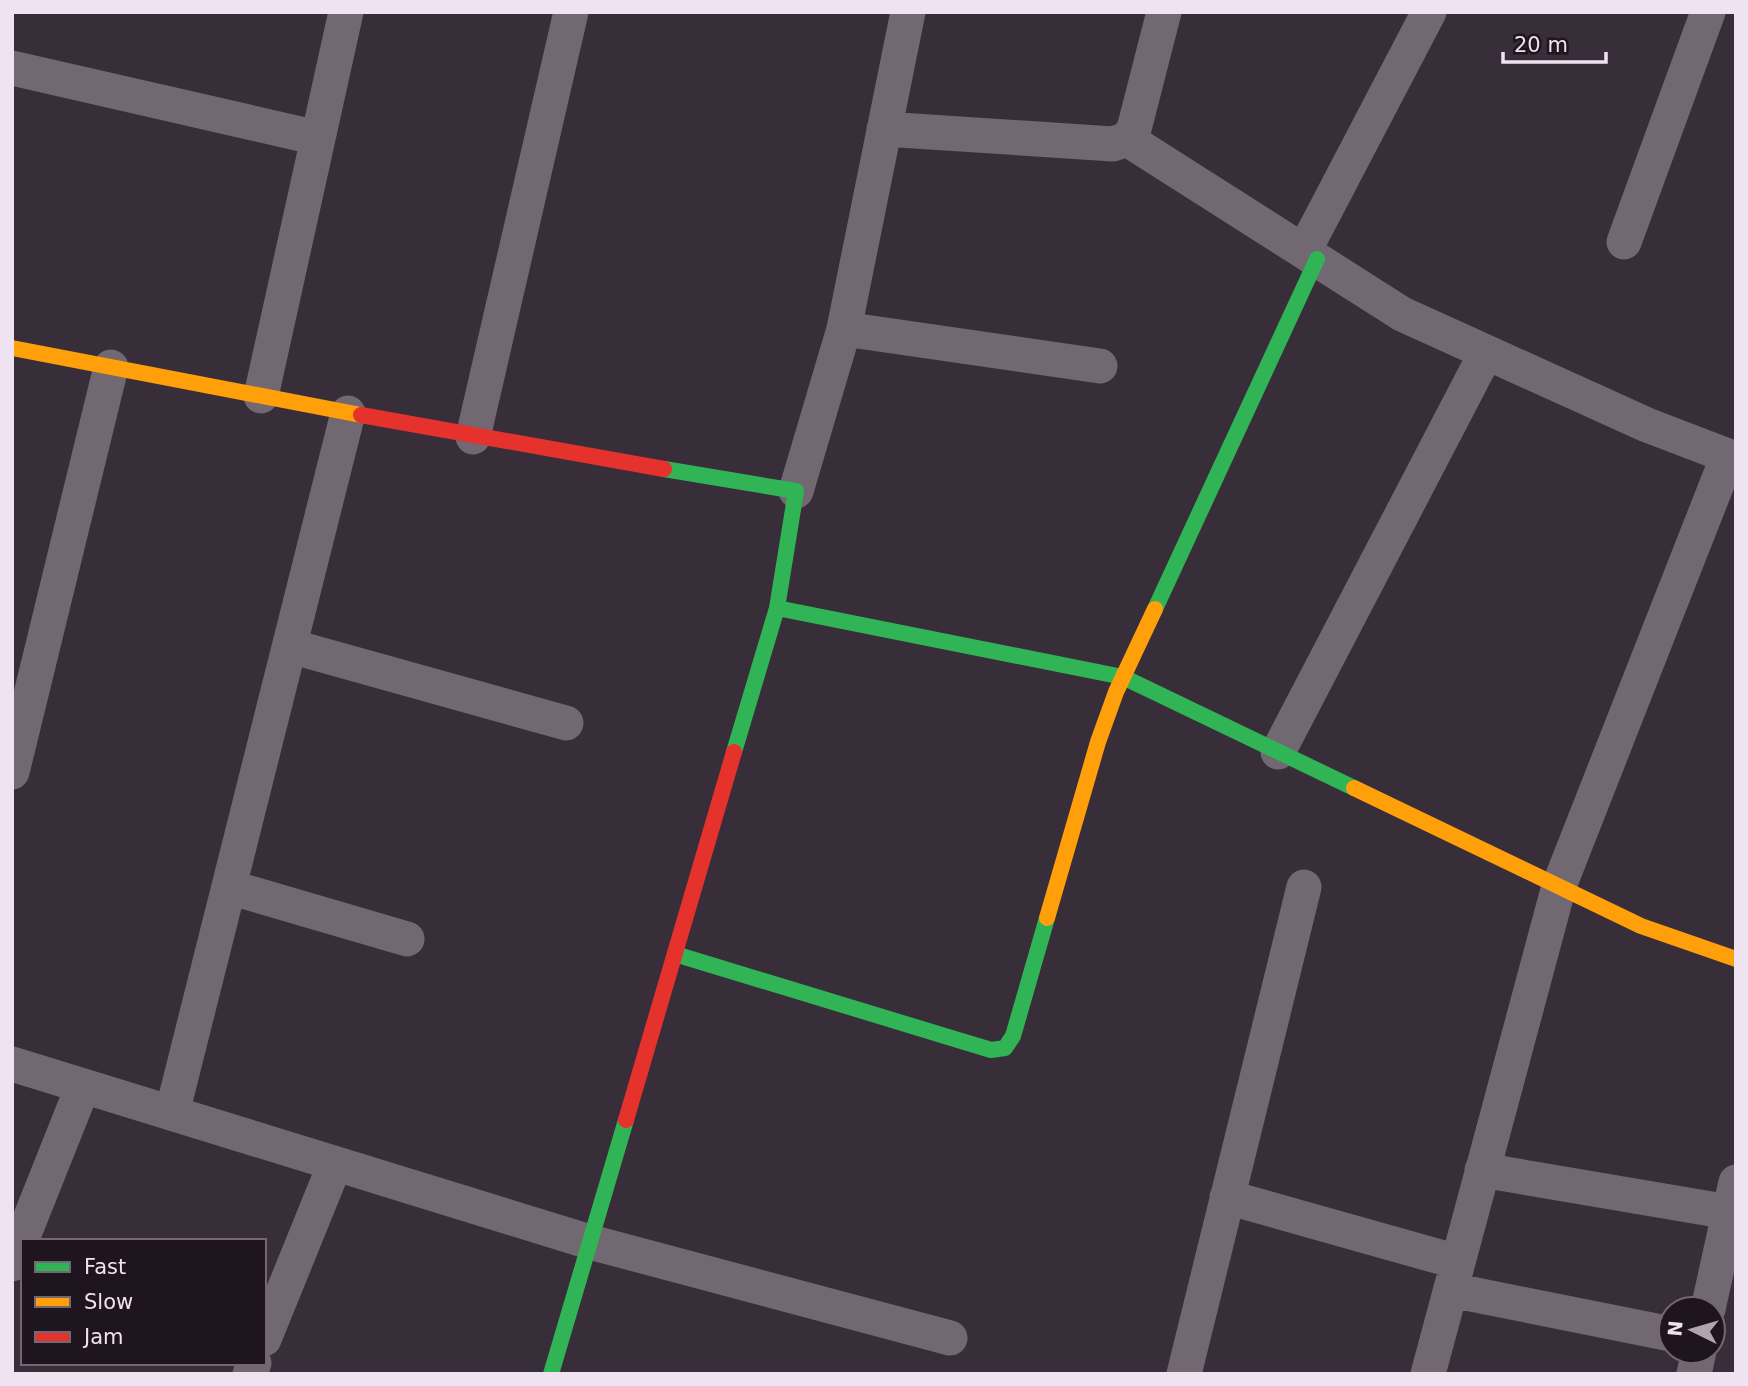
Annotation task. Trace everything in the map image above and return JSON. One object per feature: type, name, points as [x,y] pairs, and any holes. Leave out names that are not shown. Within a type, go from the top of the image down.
[{"type":"street","points":[[261,396],[346,12]]},
{"type":"street","points":[[473,437],[571,12]]},
{"type":"street","points":[[551,1374],[777,608],[795,502],[844,329],[908,12]]},
{"type":"street","points":[[884,130],[1113,144],[1126,139],[1134,129],[1164,12]]},
{"type":"street","points":[[675,954],[991,1050],[1005,1048],[1013,1036],[1098,742],[1120,685],[1310,255],[1429,12]]},
{"type":"street","points":[[1624,242],[1708,12]]},
{"type":"street","points":[[12,68],[318,138]]},
{"type":"street","points":[[1126,139],[1402,314],[1647,425],[1732,458],[1555,901],[1428,1374]]},
{"type":"street","points":[[844,329],[1100,366]]},
{"type":"street","points":[[12,348],[261,396],[343,435],[473,437],[795,502]]},
{"type":"street","points":[[1278,751],[1486,353]]},
{"type":"street","points":[[12,772],[111,367]]},
{"type":"street","points":[[172,1114],[343,435]]},
{"type":"street","points":[[777,608],[1120,685],[1278,751],[1555,901],[1642,926],[1736,959]]},
{"type":"street","points":[[290,646],[566,723]]},
{"type":"street","points":[[229,887],[407,939]]},
{"type":"street","points":[[1184,1374],[1304,887]]},
{"type":"street","points":[[12,1064],[590,1242],[950,1338]]},
{"type":"street","points":[[22,1239],[83,1086]]},
{"type":"street","points":[[266,1334],[335,1164]]},
{"type":"street","points":[[1482,1170],[1733,1197],[1711,1295]]},
{"type":"street","points":[[1227,1197],[1454,1276],[1657,1330]]},
{"type":"street","points":[[12,1264],[21,1241]]},
{"type":"traffic: fast","points":[[1155,609],[1317,259]]},
{"type":"traffic: fast","points":[[664,469],[796,491],[777,608],[734,752]]},
{"type":"traffic: fast","points":[[777,608],[1123,677],[1354,788]]},
{"type":"traffic: fast","points":[[675,954],[991,1050],[1005,1048],[1013,1036],[1047,918]]},
{"type":"traffic: fast","points":[[551,1374],[626,1120]]},
{"type":"traffic: slow","points":[[12,348],[361,415]]},
{"type":"traffic: slow","points":[[1047,918],[1098,742],[1116,692],[1155,609]]},
{"type":"traffic: slow","points":[[1354,788],[1641,926],[1736,959]]},
{"type":"traffic: jam","points":[[361,415],[664,469]]},
{"type":"traffic: jam","points":[[626,1120],[734,752]]}]
